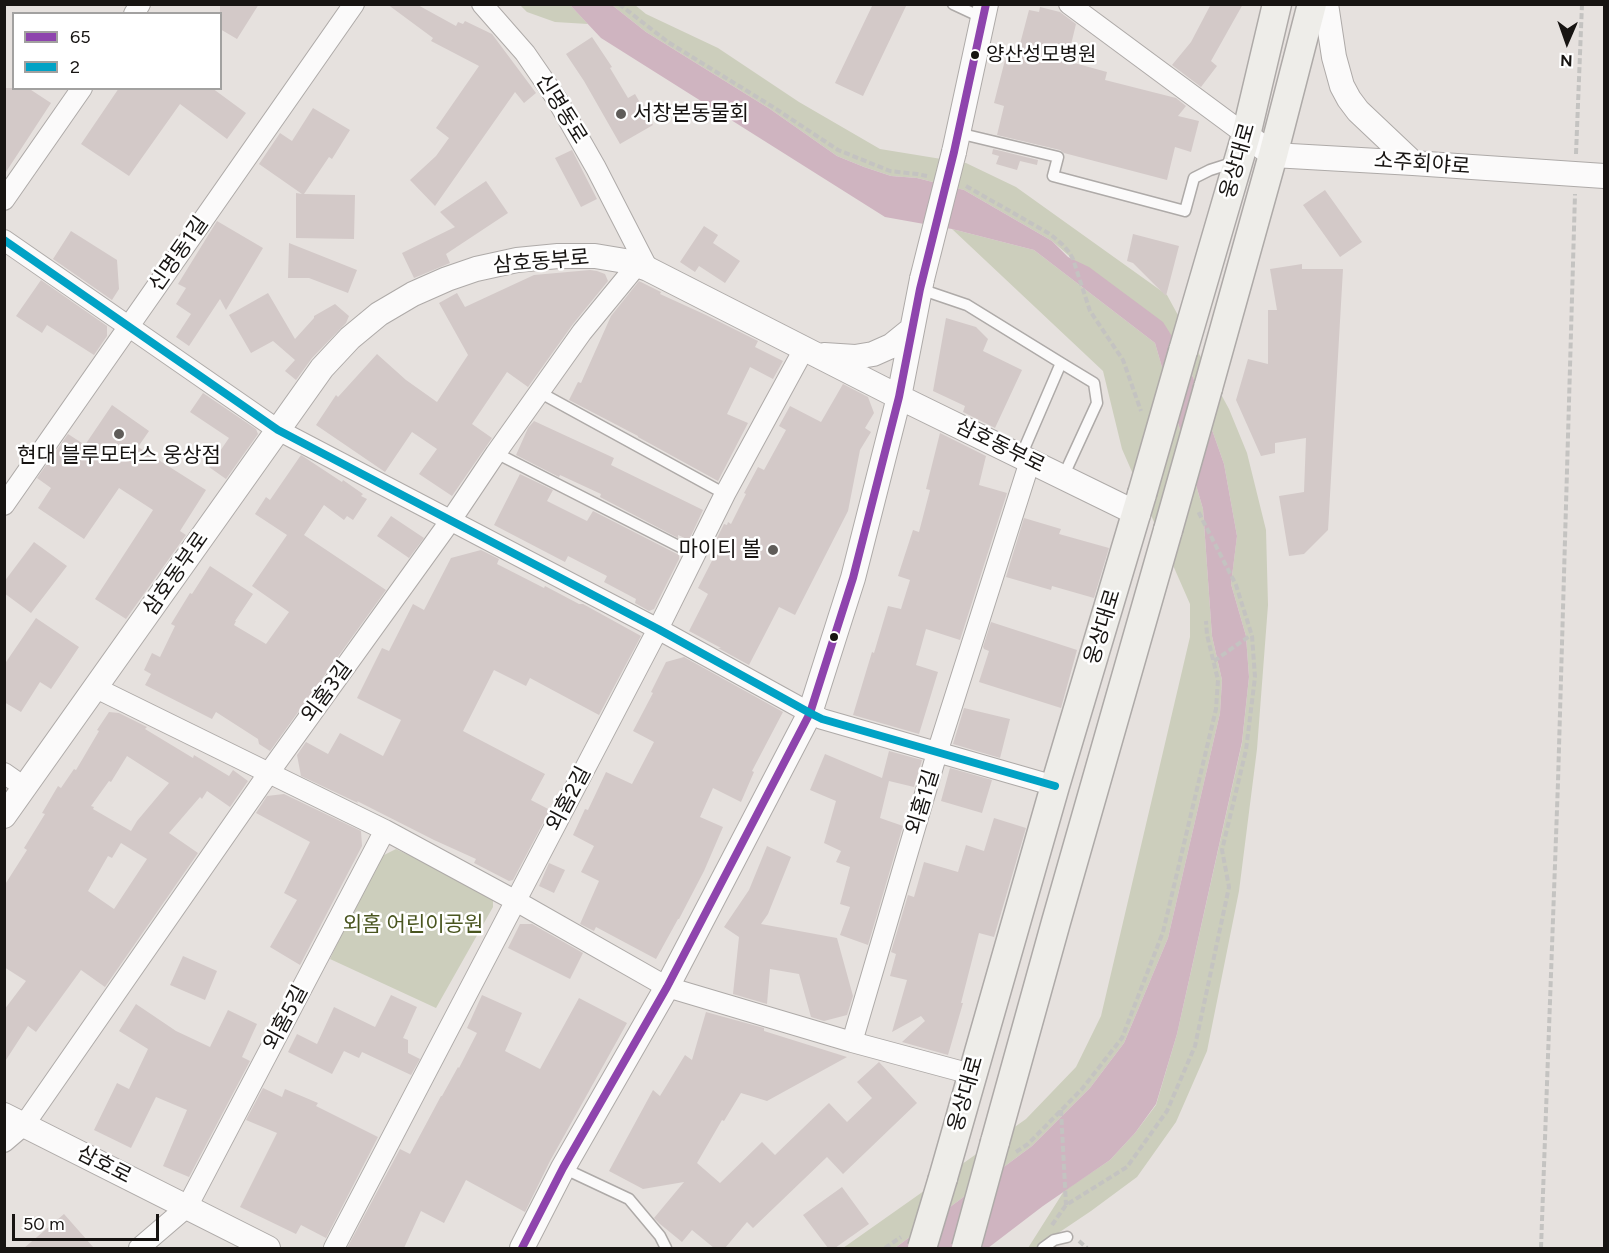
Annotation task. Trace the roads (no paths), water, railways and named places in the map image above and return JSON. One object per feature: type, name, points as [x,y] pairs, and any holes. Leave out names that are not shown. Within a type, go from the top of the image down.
[{"type":"main road","name":"웅상대로","points":[[913,1241],[943,1178],[971,1074],[1140,504],[1242,148],[1277,4]]},
{"type":"main road","name":"웅상대로","points":[[966,1248],[1002,1150],[1053,933],[1273,155],[1312,4]]},
{"type":"street","name":"신명동1길","points":[[4,505],[354,4]]},
{"type":"street","name":"신명동로","points":[[482,4],[525,53],[556,98],[626,225],[643,267]]},
{"type":"street","points":[[1069,4],[1242,148],[1273,155]]},
{"type":"street","points":[[1326,4],[1334,57],[1342,86],[1349,99],[1358,111],[1413,163]]},
{"type":"street","points":[[522,1248],[563,1168],[667,987],[810,713],[853,578],[899,397],[921,284],[956,143],[984,11]]},
{"type":"street","points":[[4,200],[81,90]]},
{"type":"street","name":"소주회야로","points":[[1273,155],[1605,176]]},
{"type":"street","points":[[607,258],[618,243],[626,225]]},
{"type":"street","points":[[4,240],[278,430],[658,629],[810,713],[822,719],[1055,786]]},
{"type":"street","name":"삼호동부로","points":[[4,816],[322,369],[350,338],[379,314],[413,294],[476,269],[517,260],[558,256],[595,256],[643,267],[1063,477],[1140,504]]},
{"type":"street","name":"외홈3길","points":[[4,1142],[14,1120],[268,774],[451,520],[582,332],[643,267]]},
{"type":"street","points":[[809,352],[855,357],[873,354],[891,346],[912,329]]},
{"type":"street","name":"외홈2길","points":[[334,1248],[658,629],[725,494],[809,352]]},
{"type":"street","name":"외홈1길","points":[[852,1042],[1025,458]]},
{"type":"street","points":[[96,688],[385,830],[667,987],[852,1042],[971,1074]]},
{"type":"street","points":[[4,773],[24,787]]},
{"type":"street","name":"외홈5길","points":[[187,1207],[385,830]]},
{"type":"street","name":"삼호로","points":[[14,1120],[268,1248]]},
{"type":"street","points":[[139,1248],[187,1207]]},
{"type":"lane","points":[[953,4],[984,11]]},
{"type":"lane","points":[[956,143],[1058,157],[1053,176],[1185,211],[1194,178],[1242,148]]},
{"type":"lane","points":[[921,284],[967,305],[1094,383],[1097,403],[1063,477]]},
{"type":"lane","points":[[1025,458],[1061,363]]},
{"type":"lane","points":[[539,392],[725,494]]},
{"type":"lane","points":[[496,453],[694,554]]},
{"type":"lane","points":[[563,1168],[629,1199],[660,1236],[666,1248]]},
{"type":"lane","points":[[1043,1248],[1054,1240],[1067,1237]]},
{"type":"place","name":"양산성모병원","points":[[975,55]]},
{"type":"place","name":"서창본동물회","points":[[621,114]]},
{"type":"place","name":"현대 블루모터스 웅상점","points":[[119,434]]},
{"type":"place","name":"마이티 볼","points":[[773,550]]},
{"type":"park label","name":"외홈 어린이공원","points":[[413,925]]}]
